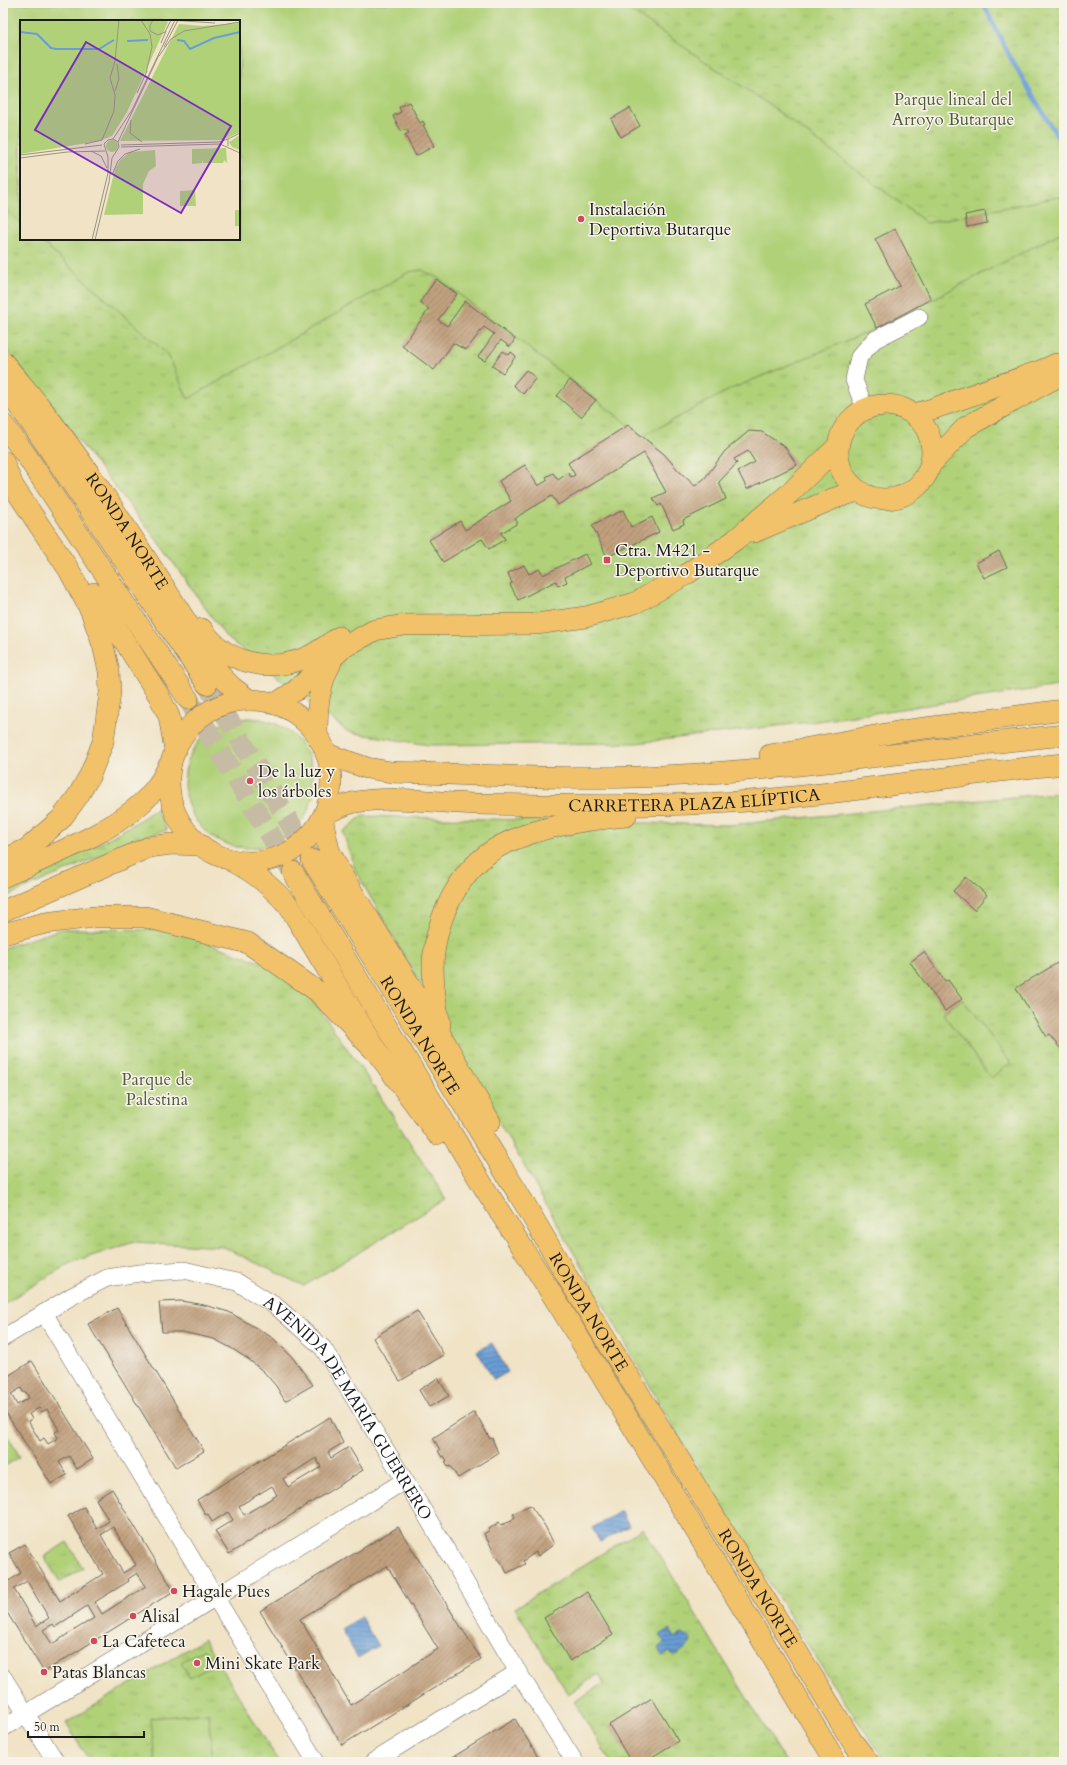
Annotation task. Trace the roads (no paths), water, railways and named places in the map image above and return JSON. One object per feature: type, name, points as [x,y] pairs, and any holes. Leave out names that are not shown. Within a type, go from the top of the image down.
[{"type":"main road","points":[[914,414],[1043,370],[1064,360]]},
{"type":"main road","name":"RONDA NORTE","points":[[3,362],[42,409],[126,529],[222,677],[249,700]]},
{"type":"main road","points":[[931,464],[966,427],[1064,373]]},
{"type":"main road","name":"RONDA NORTE","points":[[3,384],[43,440],[208,684]]},
{"type":"main road","points":[[880,405],[897,405],[914,414],[926,427],[933,446],[931,464],[928,473],[914,489],[896,499],[875,500],[858,491],[845,477],[839,463],[838,446],[840,435],[850,421],[865,409],[880,405]]},
{"type":"main road","points":[[3,424],[28,458],[188,700]]},
{"type":"main road","points":[[275,704],[328,666],[359,638],[375,630],[404,624],[536,624],[586,617],[635,603],[687,574],[735,540],[792,491],[838,446]]},
{"type":"main road","points":[[3,461],[100,604],[159,696],[169,716],[173,756],[169,781],[173,805],[177,817],[186,832],[199,845],[213,854],[232,860],[248,862],[260,861],[290,851],[305,840],[324,816],[330,794],[330,774],[326,754],[317,736],[306,724],[289,710],[264,701],[249,700],[226,704],[205,714],[187,730],[173,756],[153,792],[138,806],[110,827],[3,877]]},
{"type":"main road","points":[[3,461],[13,486],[69,570],[91,611],[103,645],[109,671],[110,693],[103,742],[90,775],[78,796],[61,820],[28,849],[3,860]]},
{"type":"main road","points":[[735,540],[835,498],[858,491]]},
{"type":"main road","points":[[126,529],[169,580],[204,632],[215,645],[231,655],[252,664],[273,665],[290,663],[319,652],[334,640],[358,628],[372,626],[388,627]]},
{"type":"main road","points":[[317,736],[318,698],[328,666]]},
{"type":"main road","points":[[682,775],[759,757],[840,741],[902,731],[1064,710]]},
{"type":"main road","name":"CARRETERA PLAZA ELÍPTICA","points":[[326,754],[367,768],[391,772],[584,778],[682,775],[853,759],[1064,736]]},
{"type":"main road","name":"CARRETERA PLAZA ELÍPTICA","points":[[324,816],[342,806],[356,802],[392,799],[472,804],[626,806],[715,803],[829,794],[1029,767],[1064,764]]},
{"type":"main road","points":[[443,1039],[433,985],[435,944],[447,905],[463,878],[480,860],[500,846],[518,838],[550,828],[611,818],[670,812],[715,803]]},
{"type":"main road","points":[[324,816],[329,850],[340,872],[443,1039],[490,1122],[513,1168],[522,1189],[526,1206]]},
{"type":"main road","points":[[3,911],[149,847],[171,844],[199,845]]},
{"type":"main road","points":[[232,860],[257,875],[273,888],[289,906],[379,1055],[453,1156],[482,1184]]},
{"type":"main road","name":"RONDA NORTE","points":[[312,860],[526,1206],[848,1734],[868,1762]]},
{"type":"main road","name":"RONDA NORTE","points":[[294,872],[482,1184],[562,1310],[836,1762]]},
{"type":"main road","points":[[3,934],[45,923],[87,917],[145,917],[248,943],[317,991],[379,1055]]},
{"type":"street","points":[[865,409],[854,380],[859,357],[874,340],[919,317]]},
{"type":"street","name":"AVENIDA DE MARÍA GUERRERO","points":[[3,1338],[107,1278],[139,1273],[184,1270],[238,1282],[277,1307],[323,1348],[518,1672],[575,1762]]},
{"type":"street","points":[[44,1313],[316,1762]]},
{"type":"street","points":[[3,1728],[404,1481]]},
{"type":"street","points":[[373,1762],[518,1672]]},
{"type":"street","points":[[3,1676],[56,1762]]},
{"type":"water","points":[[492,1343],[508,1372],[494,1380],[477,1351]]},
{"type":"water","points":[[621,1511],[629,1526],[600,1542],[592,1528]]},
{"type":"water","points":[[361,1617],[378,1646],[358,1658],[341,1629]]},
{"type":"water","points":[[670,1629],[675,1638],[682,1634],[691,1639],[690,1643],[685,1649],[673,1656],[670,1652],[662,1656],[658,1648],[665,1642],[660,1635]]},
{"type":"waterway","points":[[983,3],[1011,59],[1064,148]]},
{"type":"tunnel","points":[[207,684],[312,860]]},
{"type":"tunnel","points":[[188,699],[293,872]]},
{"type":"place","name":"Instalación Deportiva Butarque","points":[[581,219]]},
{"type":"place","name":"Ctra. M421 - Deportivo Butarque","points":[[607,560]]},
{"type":"place","name":"De la luz y los árboles","points":[[250,781]]},
{"type":"place","name":"Hagale Pues","points":[[174,1591]]},
{"type":"place","name":"Alisal","points":[[133,1616]]},
{"type":"place","name":"La Cafeteca","points":[[94,1641]]},
{"type":"place","name":"Mini Skate Park","points":[[197,1663]]},
{"type":"place","name":"Patas Blancas","points":[[44,1672]]},
{"type":"park label","name":"Parque lineal del Arroyo Butarque","points":[[953,109]]},
{"type":"park label","name":"Parque de Palestina","points":[[157,1089]]}]
